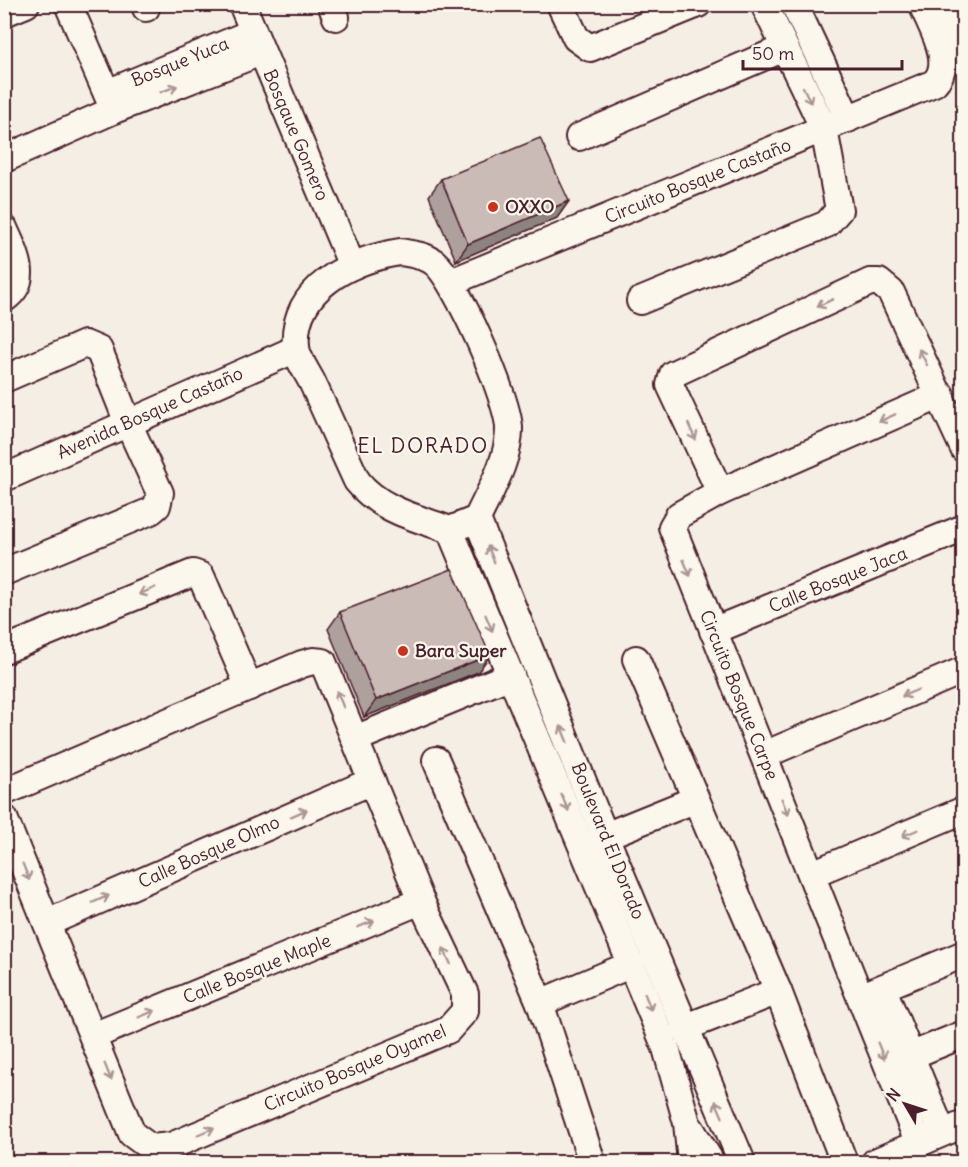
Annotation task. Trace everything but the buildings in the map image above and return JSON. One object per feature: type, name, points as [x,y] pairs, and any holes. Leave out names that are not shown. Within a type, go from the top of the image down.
[{"type":"street","points":[[4,13],[26,4]]},
{"type":"street","points":[[68,4],[111,102]]},
{"type":"street","name":"Bosqaue Gomero","points":[[242,4],[352,266]]},
{"type":"street","points":[[560,4],[576,38],[590,48],[698,4]]},
{"type":"street","points":[[640,301],[827,224],[835,217],[839,201],[824,129],[764,4]]},
{"type":"street","points":[[794,4],[848,119]]},
{"type":"street","name":"Circuito Bosque Castaño","points":[[451,282],[928,87],[942,74],[942,57],[922,4]]},
{"type":"street","points":[[947,4],[963,49]]},
{"type":"street","name":"Bosque Yuca","points":[[4,159],[111,102],[257,42]]},
{"type":"street","points":[[579,137],[784,48]]},
{"type":"street","points":[[4,228],[21,270],[16,286],[4,299]]},
{"type":"street","points":[[400,252],[418,255],[434,263],[451,282],[492,373],[509,427],[501,466],[477,519],[450,531],[378,503],[366,493],[357,481],[296,349],[298,318],[303,307],[325,283],[352,266],[380,255],[400,252]]},
{"type":"street","points":[[720,492],[670,385],[670,379],[677,371],[874,281],[885,285],[891,292],[941,395],[963,449]]},
{"type":"street","points":[[4,379],[80,346],[95,346],[99,350],[160,494],[157,506],[4,572]]},
{"type":"street","name":"Avenida Bosque Castaño","points":[[4,478],[296,349]]},
{"type":"street","name":"Circuito Bosque Carpe","points":[[919,1144],[672,527],[679,515],[720,492],[941,395]]},
{"type":"street","name":"Boulevard El Dorado","points":[[477,519],[684,1028],[742,1162]]},
{"type":"street","name":"Calle Bosque Jaca","points":[[713,631],[963,528]]},
{"type":"street","name":"Boulevard El Dorado","points":[[450,531],[666,1048],[687,1123],[691,1162]]},
{"type":"street","points":[[4,650],[193,573],[201,576],[249,687]]},
{"type":"street","points":[[636,659],[694,800],[778,991],[844,1162]]},
{"type":"street","name":"Circuito Bosque Oyamel","points":[[4,792],[313,660],[323,662],[421,901],[465,994],[465,1011],[455,1025],[182,1141],[160,1148],[151,1148],[137,1140],[4,818]]},
{"type":"street","points":[[765,755],[963,670]]},
{"type":"street","points":[[355,739],[511,675]]},
{"type":"street","points":[[436,760],[540,1003],[592,1162]]},
{"type":"street","name":"Calle Bosque Olmo","points":[[47,923],[372,782]]},
{"type":"street","points":[[605,836],[694,800]]},
{"type":"street","points":[[812,874],[963,810]]},
{"type":"street","name":"Calle Bosque Maple","points":[[93,1036],[421,901]]},
{"type":"street","points":[[859,997],[963,954]]},
{"type":"street","points":[[540,1003],[632,964]]},
{"type":"street","points":[[875,1162],[953,1128],[910,1056],[883,989]]},
{"type":"street","points":[[684,1028],[778,991]]},
{"type":"street","points":[[910,1056],[963,1034]]},
{"type":"street","points":[[687,1123],[711,1162]]},
{"type":"place","name":"OXXO","points":[[493,207]]},
{"type":"place","name":"Bara Super","points":[[403,651]]},
{"type":"district","name":"EL DORADO","points":[[423,446]]}]
